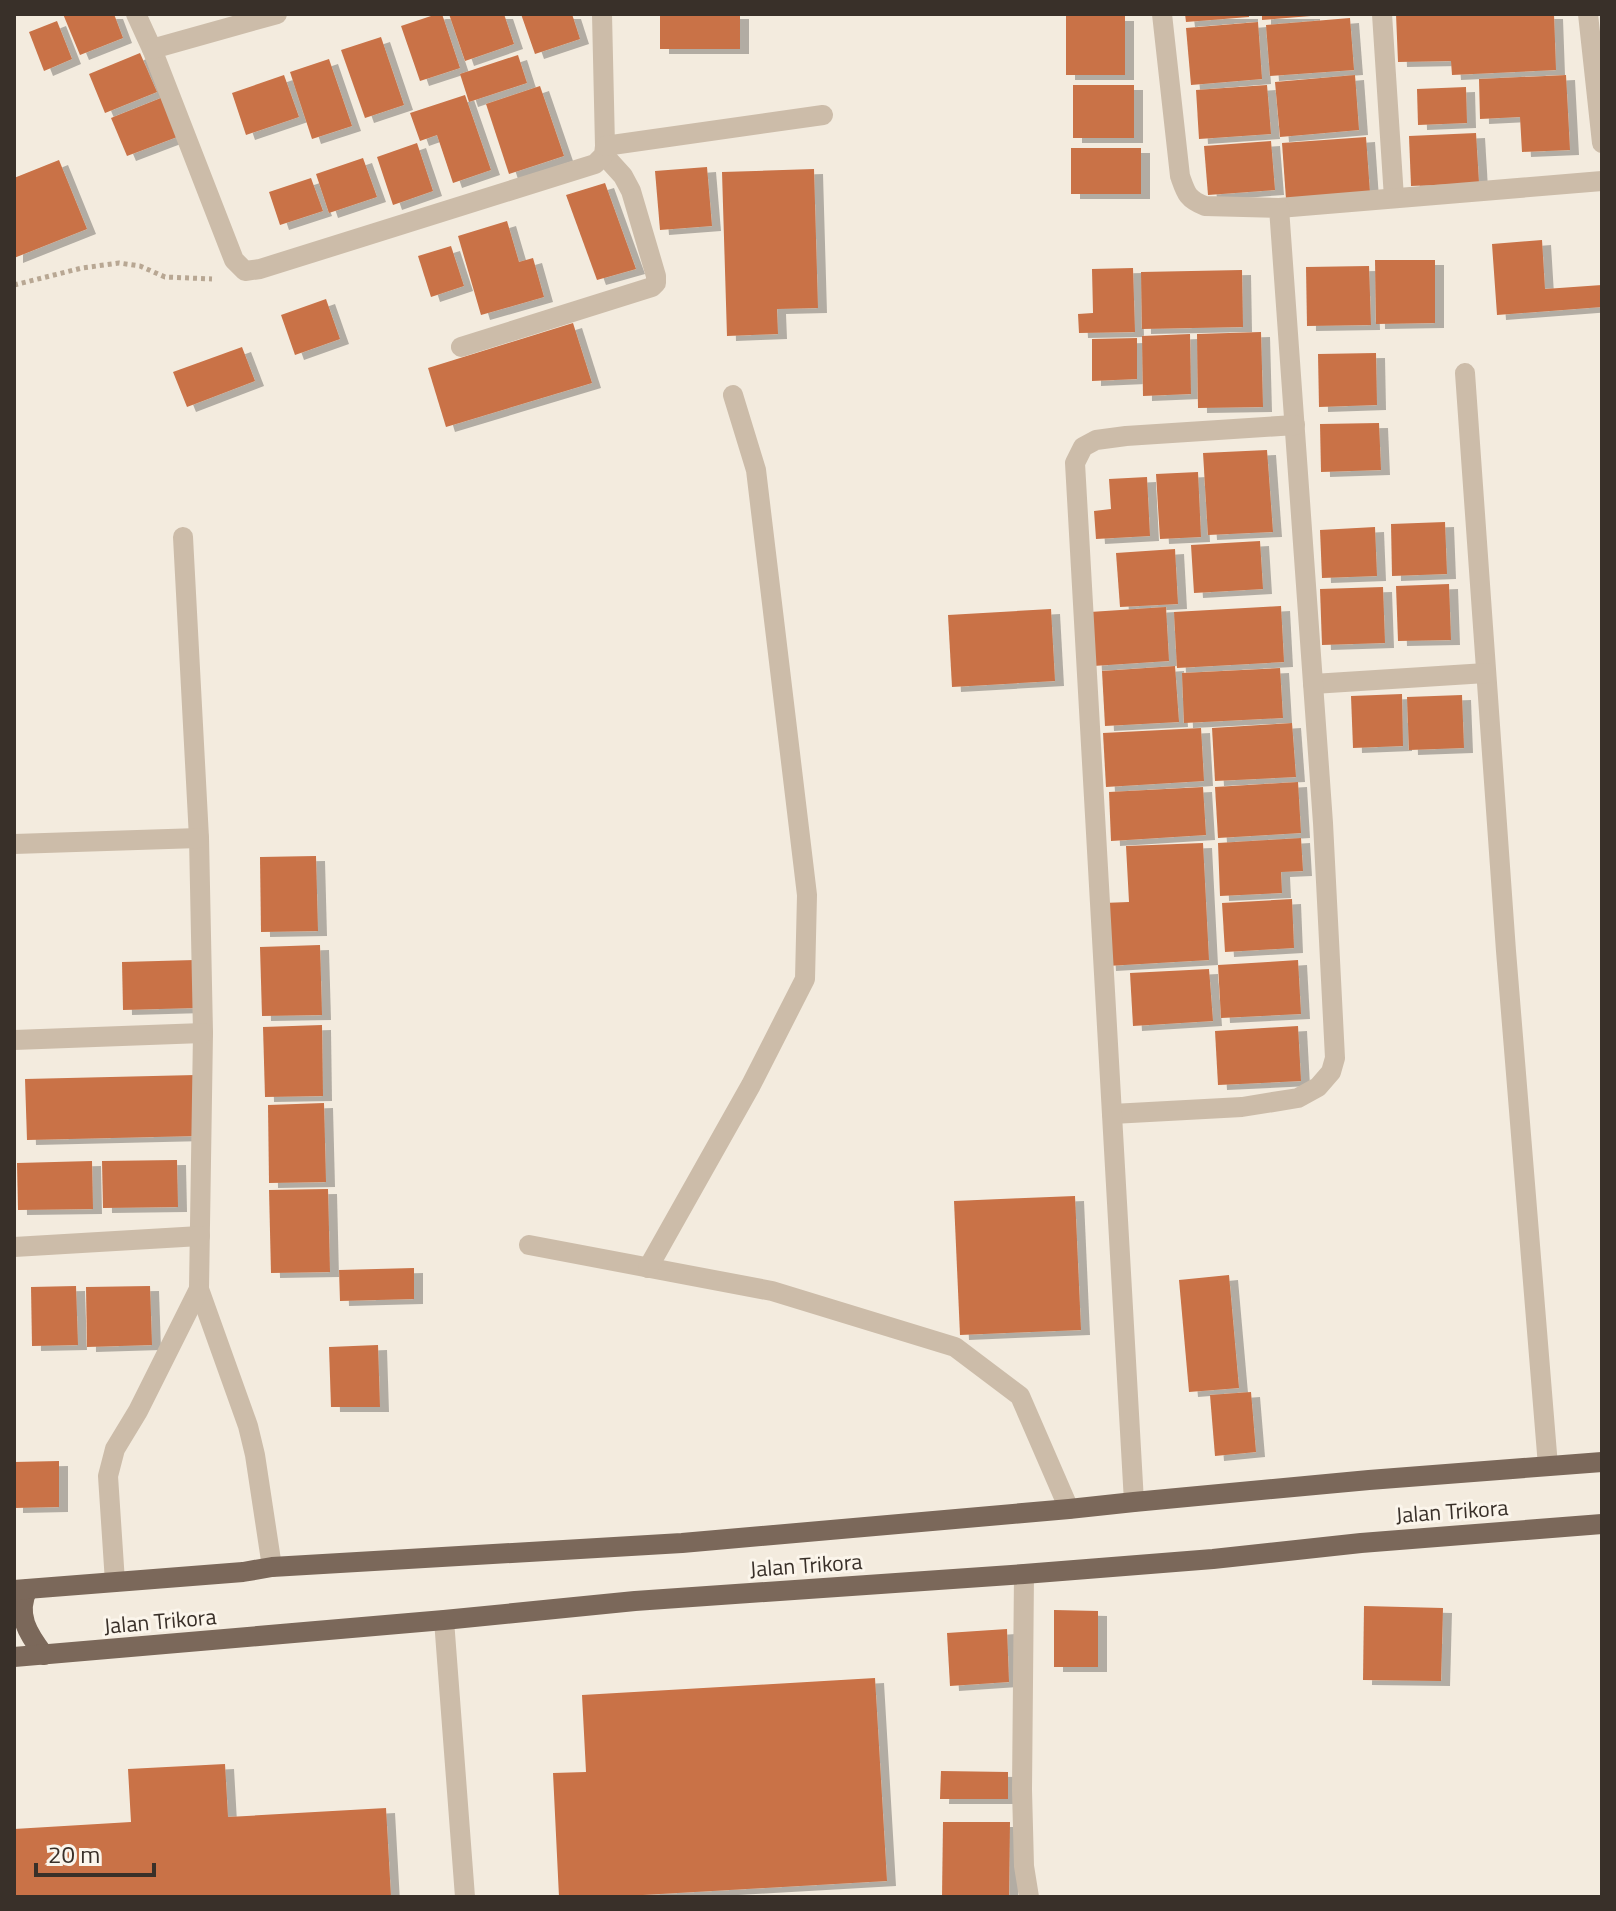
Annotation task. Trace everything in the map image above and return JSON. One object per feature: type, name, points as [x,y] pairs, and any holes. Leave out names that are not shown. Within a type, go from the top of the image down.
[{"type":"main road","name":"Jalan Trikora","points":[[21,1590],[272,1567],[682,1543],[1602,1462]]},
{"type":"main road","name":"Jalan Trikora","points":[[14,1657],[635,1601],[1213,1559],[1361,1543],[1602,1524]]},
{"type":"main road","points":[[21,1590],[24,1597],[23,1623],[44,1655]]},
{"type":"street","points":[[136,14],[234,260],[245,271],[260,269],[595,164],[605,151],[823,115]]},
{"type":"street","points":[[152,49],[277,14]]},
{"type":"street","points":[[461,347],[652,287],[656,283],[631,191],[605,151],[602,14]]},
{"type":"street","points":[[1162,14],[1180,176],[1188,197],[1194,202],[1205,206],[1279,208],[1602,181]]},
{"type":"street","points":[[1382,14],[1394,198]]},
{"type":"street","points":[[1588,14],[1602,143]]},
{"type":"street","points":[[1112,1114],[1242,1107],[1298,1098],[1318,1087],[1331,1072],[1335,1058],[1313,684],[1279,208]]},
{"type":"street","points":[[1465,373],[1506,951],[1548,1466]]},
{"type":"street","points":[[648,1268],[751,1085],[805,979],[807,895],[758,486],[733,395]]},
{"type":"street","points":[[1134,1502],[1075,463],[1083,447],[1096,440],[1295,425]]},
{"type":"street","points":[[183,537],[199,838],[203,1033],[199,1289],[248,1426],[272,1567]]},
{"type":"street","points":[[1313,684],[1486,673]]},
{"type":"street","points":[[14,844],[199,838]]},
{"type":"street","points":[[14,1040],[203,1033]]},
{"type":"street","points":[[14,1247],[200,1236]]},
{"type":"street","points":[[529,1245],[772,1291],[955,1347],[1020,1396],[1069,1509]]},
{"type":"street","points":[[115,1582],[108,1476],[115,1449],[138,1411],[199,1289]]},
{"type":"street","points":[[1024,1574],[1022,1790],[1024,1866],[1029,1897]]},
{"type":"street","points":[[444,1620],[465,1897]]},
{"type":"path","points":[[14,285],[82,268],[119,263],[140,266],[165,277],[219,279],[245,271]]},
{"type":"building","points":[[63,14],[114,14],[123,38],[80,55]]},
{"type":"building","points":[[442,14],[460,68],[420,81],[401,26]]},
{"type":"building","points":[[449,14],[504,14],[514,44],[465,61]]},
{"type":"building","points":[[521,14],[572,14],[580,39],[535,54]]},
{"type":"building","points":[[660,14],[740,14],[740,49],[660,49]]},
{"type":"building","points":[[1185,14],[1249,14],[1249,17],[1186,22]]},
{"type":"building","points":[[1262,14],[1311,14],[1311,16],[1262,20]]},
{"type":"building","points":[[1396,14],[1554,14],[1556,70],[1452,75],[1451,61],[1398,62]]},
{"type":"building","points":[[1066,16],[1125,16],[1125,75],[1066,75]]},
{"type":"building","points":[[1350,18],[1354,70],[1270,76],[1266,25]]},
{"type":"building","points":[[57,21],[72,59],[44,71],[29,32]]},
{"type":"building","points":[[1258,22],[1262,79],[1191,85],[1186,28]]},
{"type":"building","points":[[381,37],[404,105],[365,118],[341,50]]},
{"type":"building","points":[[140,53],[157,92],[105,113],[89,74]]},
{"type":"building","points":[[518,55],[527,83],[469,102],[460,74]]},
{"type":"building","points":[[329,59],[352,126],[312,139],[290,72]]},
{"type":"building","points":[[284,75],[299,117],[246,135],[232,93]]},
{"type":"building","points":[[1355,75],[1359,130],[1280,137],[1275,82]]},
{"type":"building","points":[[1566,75],[1570,150],[1522,152],[1520,117],[1480,119],[1479,79]]},
{"type":"building","points":[[1073,85],[1134,85],[1134,138],[1073,138]]},
{"type":"building","points":[[1267,85],[1271,134],[1199,139],[1196,90]]},
{"type":"building","points":[[540,86],[564,156],[509,174],[486,104]]},
{"type":"building","points":[[1466,87],[1467,123],[1418,125],[1417,89]]},
{"type":"building","points":[[465,95],[491,170],[453,183],[437,135],[420,141],[410,113]]},
{"type":"building","points":[[161,98],[177,137],[127,156],[111,118]]},
{"type":"building","points":[[1476,133],[1479,183],[1411,186],[1409,136]]},
{"type":"building","points":[[1366,137],[1370,193],[1286,199],[1282,143]]},
{"type":"building","points":[[1271,141],[1275,190],[1208,195],[1204,146]]},
{"type":"building","points":[[417,143],[433,191],[393,205],[377,157]]},
{"type":"building","points":[[1071,148],[1141,148],[1141,194],[1071,194]]},
{"type":"building","points":[[363,158],[377,197],[329,213],[316,174]]},
{"type":"building","points":[[59,160],[87,229],[14,258],[14,178]]},
{"type":"building","points":[[707,167],[712,226],[660,230],[655,171]]},
{"type":"building","points":[[814,169],[818,308],[777,309],[778,334],[727,336],[722,172]]},
{"type":"building","points":[[311,178],[323,211],[280,225],[269,192]]},
{"type":"building","points":[[605,183],[636,269],[597,280],[566,195]]},
{"type":"building","points":[[507,221],[519,262],[533,258],[544,297],[481,315],[458,236]]},
{"type":"building","points":[[1542,240],[1545,289],[1602,285],[1602,307],[1497,315],[1492,244]]},
{"type":"building","points":[[451,246],[464,286],[431,297],[418,256]]},
{"type":"building","points":[[1375,260],[1435,260],[1435,323],[1376,324]]},
{"type":"building","points":[[1369,266],[1371,325],[1307,326],[1306,267]]},
{"type":"building","points":[[1133,268],[1135,332],[1079,333],[1078,314],[1093,313],[1092,269]]},
{"type":"building","points":[[1242,270],[1243,327],[1142,329],[1141,272]]},
{"type":"building","points":[[326,299],[340,339],[295,355],[281,315]]},
{"type":"building","points":[[573,323],[592,383],[446,427],[428,368]]},
{"type":"building","points":[[1261,332],[1263,407],[1198,408],[1197,334]]},
{"type":"building","points":[[1190,334],[1191,394],[1143,396],[1142,336]]},
{"type":"building","points":[[1137,338],[1137,379],[1092,381],[1092,339]]},
{"type":"building","points":[[242,347],[255,381],[187,407],[173,372]]},
{"type":"building","points":[[1376,353],[1377,405],[1319,407],[1318,354]]},
{"type":"building","points":[[1379,423],[1381,470],[1321,472],[1320,424]]},
{"type":"building","points":[[1267,450],[1273,532],[1208,535],[1203,453]]},
{"type":"building","points":[[1198,472],[1201,537],[1160,539],[1156,474]]},
{"type":"building","points":[[1147,477],[1150,536],[1096,539],[1094,511],[1111,509],[1109,479]]},
{"type":"building","points":[[1445,522],[1447,574],[1392,576],[1391,524]]},
{"type":"building","points":[[1375,527],[1377,576],[1322,578],[1320,530]]},
{"type":"building","points":[[1260,541],[1263,589],[1194,593],[1191,545]]},
{"type":"building","points":[[1175,549],[1178,604],[1120,607],[1116,553]]},
{"type":"building","points":[[1449,584],[1451,640],[1398,641],[1396,586]]},
{"type":"building","points":[[1383,587],[1385,643],[1322,645],[1320,589]]},
{"type":"building","points":[[1281,606],[1284,662],[1177,668],[1174,612]]},
{"type":"building","points":[[1166,607],[1169,661],[1093,666],[1090,612]]},
{"type":"building","points":[[1051,609],[1055,681],[952,687],[948,615]]},
{"type":"building","points":[[1175,666],[1179,722],[1105,726],[1102,671]]},
{"type":"building","points":[[1280,668],[1283,718],[1184,723],[1182,673]]},
{"type":"building","points":[[1402,694],[1403,746],[1353,748],[1351,696]]},
{"type":"building","points":[[1462,695],[1464,748],[1409,750],[1407,697]]},
{"type":"building","points":[[1292,723],[1296,777],[1215,781],[1212,728]]},
{"type":"building","points":[[1201,728],[1204,781],[1106,787],[1103,733]]},
{"type":"building","points":[[1298,782],[1301,833],[1218,838],[1215,787]]},
{"type":"building","points":[[1203,787],[1206,835],[1111,841],[1109,792]]},
{"type":"building","points":[[1301,838],[1303,871],[1281,872],[1282,893],[1220,896],[1218,843]]},
{"type":"building","points":[[1203,843],[1209,960],[1107,966],[1103,903],[1129,902],[1126,846]]},
{"type":"building","points":[[316,856],[318,931],[261,932],[260,857]]},
{"type":"building","points":[[1292,899],[1294,948],[1225,952],[1222,903]]},
{"type":"building","points":[[320,945],[322,1015],[262,1016],[260,947]]},
{"type":"building","points":[[195,960],[196,1008],[123,1010],[122,962]]},
{"type":"building","points":[[1298,960],[1301,1014],[1221,1018],[1218,965]]},
{"type":"building","points":[[1209,969],[1213,1021],[1133,1026],[1130,973]]},
{"type":"building","points":[[322,1025],[323,1096],[265,1097],[263,1027]]},
{"type":"building","points":[[1298,1026],[1301,1081],[1218,1085],[1215,1031]]},
{"type":"building","points":[[196,1075],[197,1136],[27,1140],[25,1079]]},
{"type":"building","points":[[324,1103],[326,1182],[269,1183],[268,1105]]},
{"type":"building","points":[[177,1160],[178,1207],[103,1208],[102,1161]]},
{"type":"building","points":[[92,1161],[93,1209],[18,1210],[17,1163]]},
{"type":"building","points":[[328,1189],[330,1272],[271,1273],[269,1190]]},
{"type":"building","points":[[1075,1196],[1081,1330],[960,1335],[954,1201]]},
{"type":"building","points":[[414,1268],[414,1299],[340,1301],[339,1270]]},
{"type":"building","points":[[1229,1275],[1239,1388],[1189,1392],[1179,1280]]},
{"type":"building","points":[[76,1286],[78,1345],[32,1346],[31,1287]]},
{"type":"building","points":[[150,1286],[152,1345],[87,1347],[86,1287]]},
{"type":"building","points":[[378,1345],[380,1407],[331,1407],[329,1347]]},
{"type":"building","points":[[1251,1392],[1256,1452],[1215,1456],[1210,1395]]},
{"type":"building","points":[[59,1461],[59,1507],[14,1508],[14,1462]]},
{"type":"building","points":[[1364,1606],[1443,1608],[1441,1681],[1363,1680]]},
{"type":"building","points":[[1054,1610],[1098,1611],[1098,1667],[1054,1667]]},
{"type":"building","points":[[1007,1629],[1009,1682],[950,1686],[947,1633]]},
{"type":"building","points":[[875,1678],[887,1881],[559,1897],[553,1773],[586,1772],[582,1695]]},
{"type":"building","points":[[225,1764],[228,1817],[386,1808],[391,1897],[14,1897],[14,1829],[131,1822],[128,1769]]},
{"type":"building","points":[[941,1771],[1008,1772],[1008,1799],[940,1799]]},
{"type":"building","points":[[943,1822],[1010,1822],[1009,1897],[942,1897]]}]
